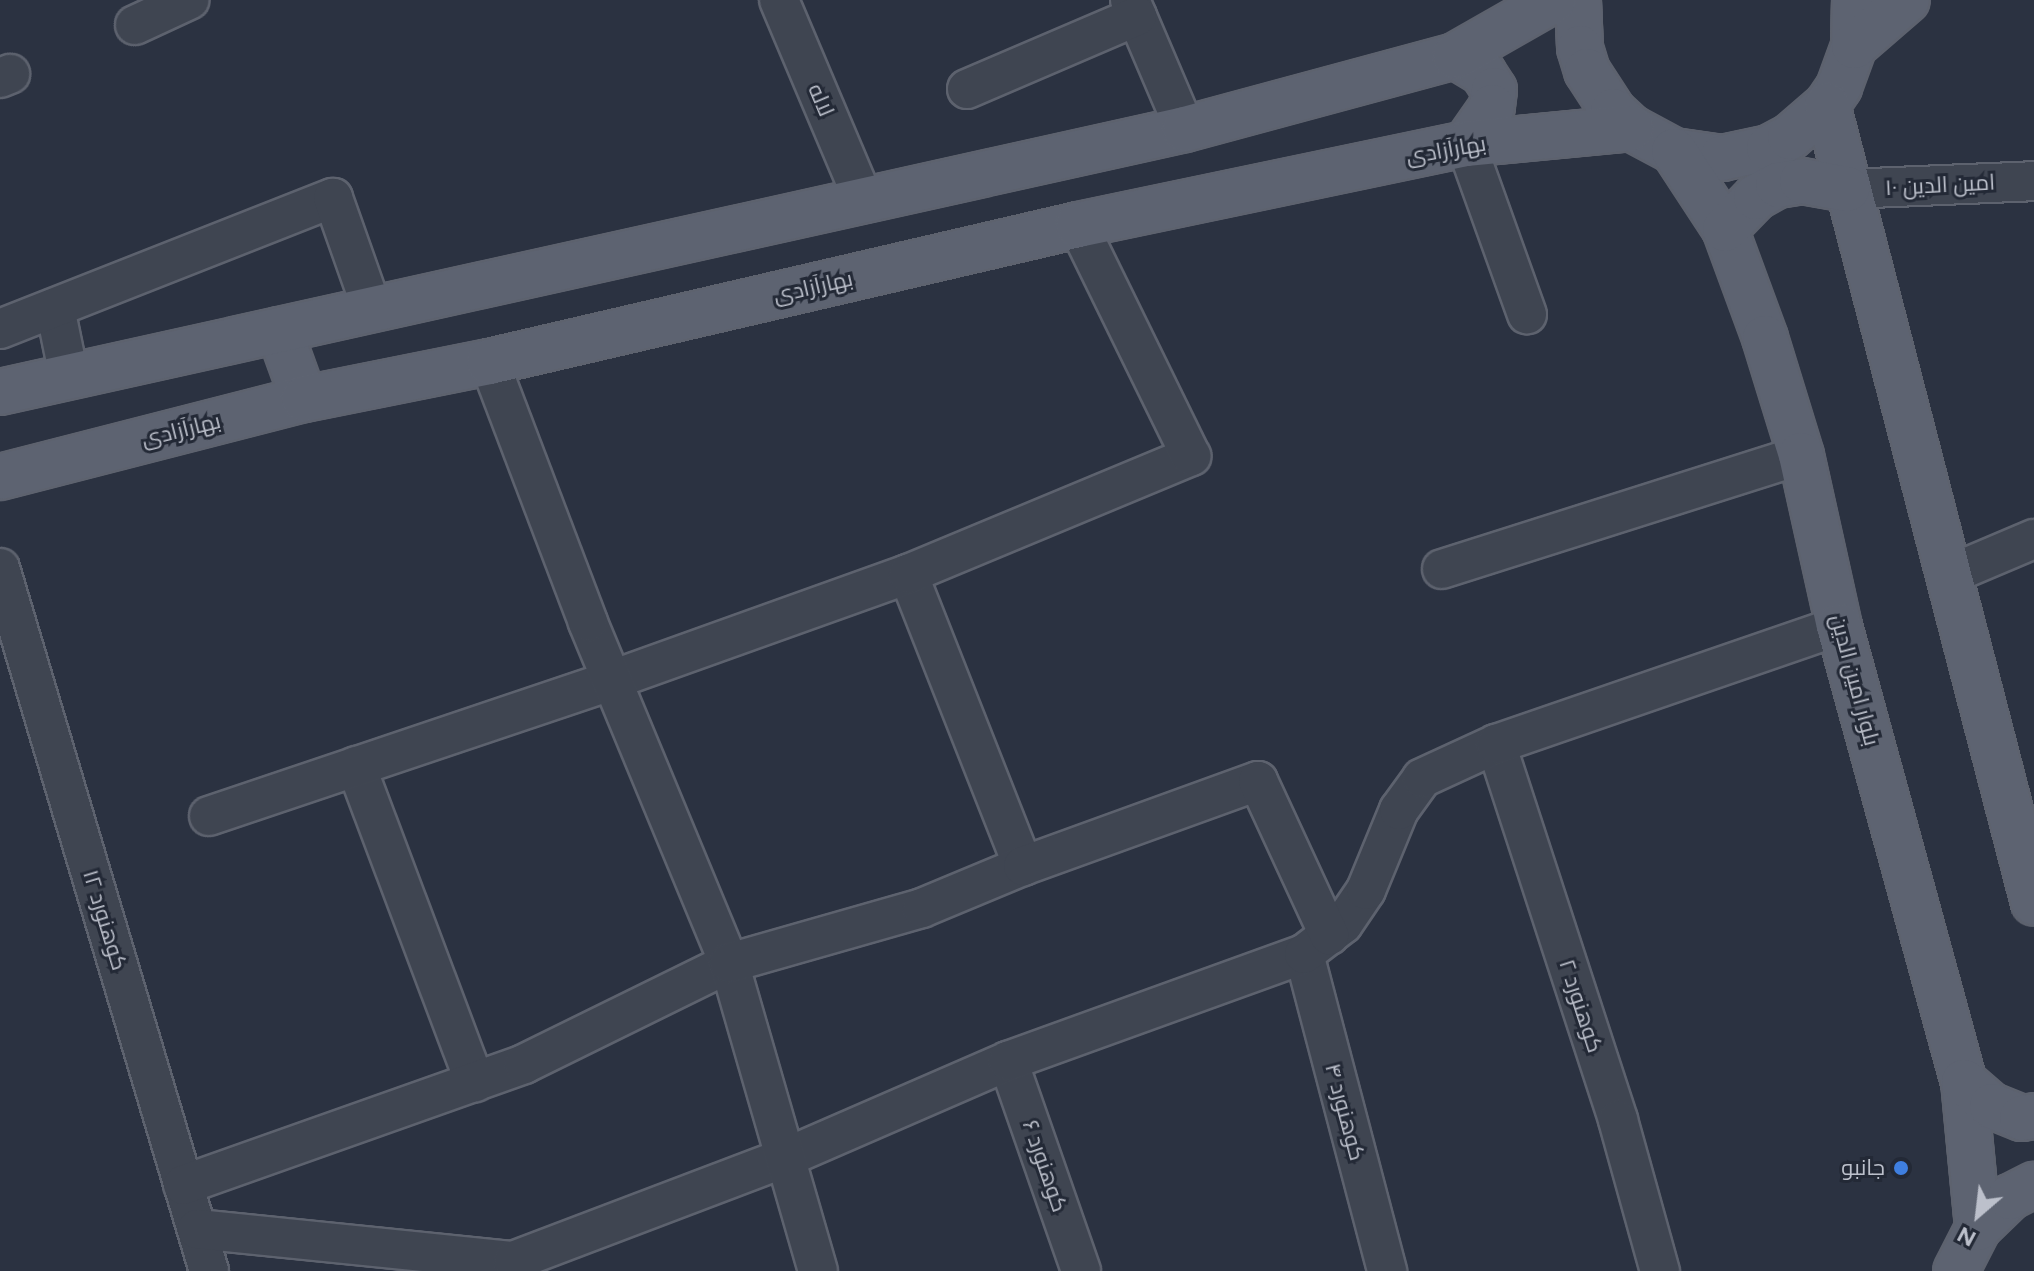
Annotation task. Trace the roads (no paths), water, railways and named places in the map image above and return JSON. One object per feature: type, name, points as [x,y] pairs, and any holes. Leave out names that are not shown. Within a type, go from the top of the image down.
[{"type":"main road","points":[[0,392],[1185,129],[1455,56],[1553,0]]},
{"type":"main road","points":[[1578,0],[1580,48],[1587,71],[1599,92],[1631,128],[1674,151],[1722,158],[1746,155],[1790,137],[1827,105],[1839,87],[1854,46],[1855,0]]},
{"type":"main road","points":[[1854,46],[1907,0]]},
{"type":"main road","points":[[1455,56],[1483,73],[1494,90],[1492,107],[1466,144]]},
{"type":"main road","points":[[1827,105],[2034,903]]},
{"type":"main road","name":"بهارآزادی","points":[[0,477],[304,399],[489,362],[1078,225],[1466,144],[1631,128]]},
{"type":"main road","name":"بلوار امین الدین","points":[[1674,151],[1725,229],[1765,338],[1801,455],[1839,626],[1964,1082],[1978,1228]]},
{"type":"main road","points":[[1725,229],[1756,197],[1778,185],[1802,181],[1847,189]]},
{"type":"main road","points":[[279,330],[304,399]]},
{"type":"main road","points":[[1964,1082],[1992,1106],[2022,1118],[2034,1116]]},
{"type":"main road","points":[[1956,1271],[1978,1228],[2010,1197],[2034,1185]]},
{"type":"street","points":[[135,25],[189,0]]},
{"type":"street","name":"لاله","points":[[779,0],[863,199]]},
{"type":"street","points":[[967,89],[1134,8],[1185,129]]},
{"type":"street","points":[[1466,144],[1527,314]]},
{"type":"street","name":"امین الدین ۱۰","points":[[1847,189],[2034,181]]},
{"type":"street","points":[[0,329],[333,198],[372,309]]},
{"type":"street","points":[[209,816],[612,680],[908,574],[1191,456],[1078,225]]},
{"type":"street","points":[[55,308],[69,376]]},
{"type":"street","points":[[489,362],[612,680],[729,963],[818,1271]]},
{"type":"street","points":[[1442,569],[1801,455]]},
{"type":"street","points":[[1951,574],[2034,539]]},
{"type":"street","name":"کوهنورد ۱۲","points":[[0,568],[209,1271]]},
{"type":"street","points":[[183,1185],[524,1064],[729,963],[922,908],[1023,866],[908,574]]},
{"type":"street","points":[[197,1229],[514,1266],[787,1157],[1008,1061],[1316,944],[1343,924],[1366,890],[1399,810],[1422,778],[1496,744],[1839,626]]},
{"type":"street","name":"کوهنورد ۲","points":[[1496,744],[1618,1120],[1660,1271]]},
{"type":"street","points":[[356,766],[475,1082]]},
{"type":"street","name":"کوهنورد ۴","points":[[1023,866],[1258,781],[1316,944],[1387,1271]]},
{"type":"street","name":"کوهنورد ۶","points":[[1008,1061],[1081,1271]]},
{"type":"place","name":"جانبو","points":[[1901,1168]]}]
